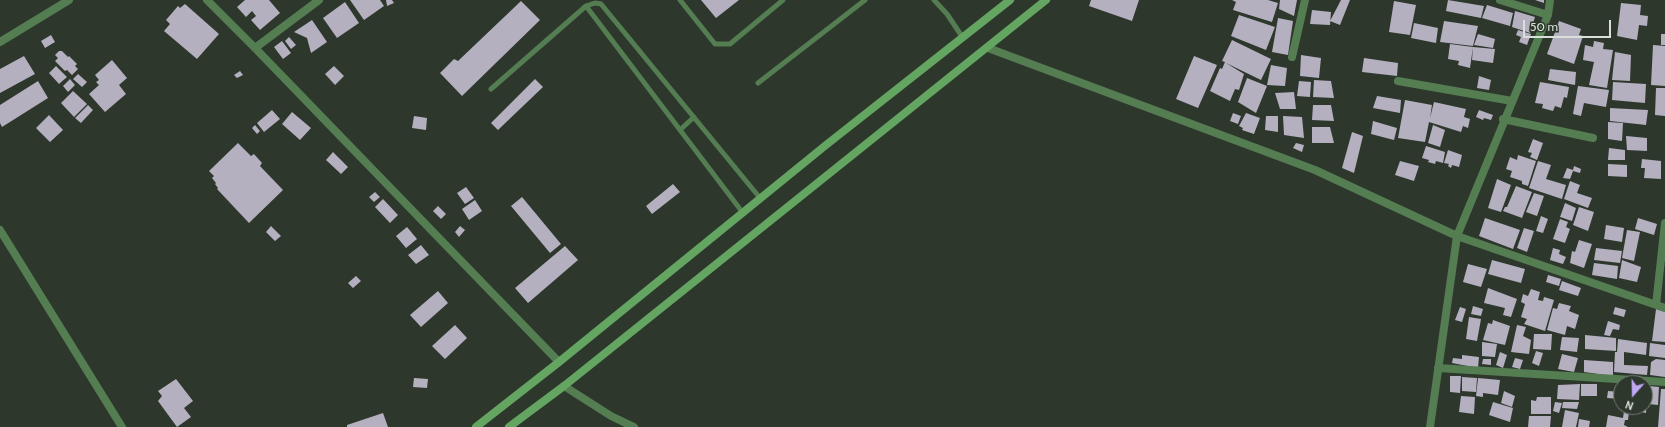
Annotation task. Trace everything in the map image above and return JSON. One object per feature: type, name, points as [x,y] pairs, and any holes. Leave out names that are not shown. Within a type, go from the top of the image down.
[{"type":"main road","points":[[476,427],[559,362],[760,198],[1010,0]]},
{"type":"main road","points":[[509,427],[564,386],[988,48],[1046,0]]},
{"type":"street","points":[[0,42],[69,0]]},
{"type":"street","points":[[207,0],[559,362]]},
{"type":"street","points":[[255,48],[319,0]]},
{"type":"street","points":[[1292,56],[1305,0]]},
{"type":"street","points":[[1500,0],[1548,15]]},
{"type":"street","points":[[1430,427],[1457,236],[1503,119],[1548,15],[1550,0]]},
{"type":"street","points":[[988,48],[1315,170],[1457,236],[1665,308]]},
{"type":"street","points":[[1398,81],[1512,101]]},
{"type":"street","points":[[1503,119],[1593,138]]},
{"type":"street","points":[[1656,305],[1665,223]]},
{"type":"street","points":[[0,230],[122,427]]},
{"type":"street","points":[[1438,368],[1665,382]]},
{"type":"street","points":[[564,386],[611,416],[634,427]]},
{"type":"lane","points":[[680,0],[715,44],[723,45],[730,44],[783,0]]},
{"type":"lane","points":[[758,83],[865,0]]},
{"type":"lane","points":[[934,0],[947,14],[963,38]]},
{"type":"lane","points":[[491,89],[586,6],[595,2],[601,4],[760,198]]},
{"type":"lane","points":[[586,6],[743,213]]},
{"type":"lane","points":[[680,130],[694,118]]},
{"type":"building","points":[[245,0],[269,0],[280,13],[260,30],[251,20],[256,16],[252,11],[246,17],[237,7]]},
{"type":"building","points":[[350,0],[380,0],[384,6],[364,20]]},
{"type":"building","points":[[386,0],[392,0],[394,3],[387,6]]},
{"type":"building","points":[[701,0],[739,0],[716,18]]},
{"type":"building","points":[[1091,0],[1139,0],[1132,21],[1089,6]]},
{"type":"building","points":[[1232,0],[1268,0],[1278,3],[1272,22],[1233,10],[1236,2]]},
{"type":"building","points":[[1280,0],[1297,0],[1294,16],[1279,9]]},
{"type":"building","points":[[1341,0],[1350,0],[1340,25],[1330,21]]},
{"type":"building","points":[[1448,0],[1484,6],[1481,18],[1446,11]]},
{"type":"building","points":[[1535,0],[1544,0],[1544,3]]},
{"type":"building","points":[[521,1],[540,20],[462,96],[440,73],[454,59],[458,61]]},
{"type":"building","points":[[1394,1],[1416,5],[1410,35],[1389,32]]},
{"type":"building","points":[[345,2],[359,23],[337,38],[323,18]]},
{"type":"building","points":[[1621,3],[1641,5],[1640,15],[1648,16],[1647,26],[1639,25],[1637,40],[1617,36]]},
{"type":"building","points":[[185,4],[219,34],[197,59],[164,31],[170,24],[166,20],[178,6],[180,8]]},
{"type":"building","points":[[1487,5],[1513,13],[1510,26],[1482,18]]},
{"type":"building","points":[[1312,10],[1331,12],[1330,25],[1310,24]]},
{"type":"building","points":[[1515,11],[1535,17],[1530,33],[1512,27]]},
{"type":"building","points":[[1239,15],[1275,27],[1266,50],[1231,36]]},
{"type":"building","points":[[1278,18],[1293,21],[1288,55],[1272,52]]},
{"type":"building","points":[[312,20],[327,42],[311,53],[307,38],[294,32]]},
{"type":"building","points":[[1444,21],[1478,26],[1473,46],[1440,42]]},
{"type":"building","points":[[1559,21],[1581,29],[1579,35],[1583,36],[1574,64],[1547,54]]},
{"type":"building","points":[[1414,23],[1438,28],[1436,43],[1411,38]]},
{"type":"building","points":[[1518,30],[1531,34],[1527,45],[1519,42],[1521,37],[1516,35]]},
{"type":"building","points":[[1478,34],[1495,39],[1493,48],[1474,45]]},
{"type":"building","points":[[1661,34],[1665,34],[1665,45],[1661,45]]},
{"type":"building","points":[[51,35],[55,42],[45,48],[41,41]]},
{"type":"building","points":[[289,37],[296,45],[291,49],[285,41]]},
{"type":"building","points":[[1232,40],[1271,59],[1261,80],[1226,63],[1244,74],[1239,90],[1235,89],[1230,101],[1210,91],[1220,68],[1222,69],[1225,62],[1222,61]]},
{"type":"building","points":[[282,41],[291,53],[283,59],[274,47]]},
{"type":"building","points":[[1594,41],[1604,43],[1603,49],[1613,50],[1607,88],[1589,85],[1594,62],[1583,60],[1585,45],[1593,47]]},
{"type":"building","points":[[1450,44],[1473,47],[1470,68],[1458,65],[1459,61],[1448,59]]},
{"type":"building","points":[[1653,45],[1665,46],[1665,86],[1651,85]]},
{"type":"building","points":[[1473,47],[1495,49],[1493,63],[1472,60]]},
{"type":"building","points":[[59,51],[62,51],[68,57],[69,56],[77,64],[75,66],[78,69],[72,75],[67,70],[65,71],[55,61],[58,58],[55,55]]},
{"type":"building","points":[[1615,52],[1631,55],[1630,81],[1612,80]]},
{"type":"building","points":[[1301,55],[1321,58],[1319,78],[1300,76]]},
{"type":"building","points":[[24,56],[35,74],[0,93],[0,69]]},
{"type":"building","points":[[1194,56],[1217,65],[1198,108],[1176,99]]},
{"type":"building","points":[[1364,58],[1398,63],[1397,76],[1362,72]]},
{"type":"building","points":[[112,60],[127,78],[119,85],[126,94],[105,112],[89,94],[99,85],[96,82],[99,80],[95,75]]},
{"type":"building","points":[[1271,65],[1287,68],[1285,86],[1267,85]]},
{"type":"building","points":[[56,66],[67,77],[59,84],[49,73]]},
{"type":"building","points":[[334,66],[344,76],[335,85],[325,74]]},
{"type":"building","points":[[1550,69],[1576,72],[1575,85],[1548,80]]},
{"type":"building","points":[[240,71],[243,75],[237,78],[234,75]]},
{"type":"building","points":[[78,74],[87,82],[82,87],[73,79]]},
{"type":"building","points":[[1479,76],[1491,80],[1489,90],[1477,88]]},
{"type":"building","points":[[1247,78],[1267,86],[1256,113],[1238,102]]},
{"type":"building","points":[[70,79],[75,85],[68,92],[63,86]]},
{"type":"building","points":[[535,79],[543,87],[498,130],[491,123]]},
{"type":"building","points":[[1314,80],[1331,81],[1334,98],[1313,97]]},
{"type":"building","points":[[38,81],[48,98],[2,127],[0,123],[0,105]]},
{"type":"building","points":[[1299,81],[1311,82],[1310,97],[1297,96]]},
{"type":"building","points":[[1540,82],[1569,87],[1567,98],[1564,97],[1561,108],[1555,106],[1553,111],[1542,108],[1543,104],[1535,103]]},
{"type":"building","points":[[1613,82],[1646,84],[1645,103],[1612,100]]},
{"type":"building","points":[[1578,86],[1609,90],[1606,107],[1584,103],[1581,116],[1573,114]]},
{"type":"building","points":[[1656,88],[1665,88],[1665,116],[1655,115]]},
{"type":"building","points":[[73,91],[87,104],[74,117],[61,103]]},
{"type":"building","points":[[1294,92],[1296,109],[1280,109],[1275,93]]},
{"type":"building","points":[[1377,96],[1401,100],[1400,113],[1373,108]]},
{"type":"building","points":[[1405,100],[1432,105],[1430,118],[1434,102],[1466,109],[1464,117],[1470,119],[1468,128],[1463,126],[1461,132],[1429,122],[1425,142],[1398,138]]},
{"type":"building","points":[[88,105],[93,110],[81,123],[75,118]]},
{"type":"building","points":[[1313,105],[1331,105],[1334,121],[1312,120]]},
{"type":"building","points":[[1610,108],[1648,110],[1646,125],[1610,121]]},
{"type":"building","points":[[272,110],[280,119],[264,132],[257,123]]},
{"type":"building","points":[[1479,110],[1493,115],[1491,120],[1484,118],[1483,120],[1476,117]]},
{"type":"building","points":[[292,112],[311,128],[300,140],[282,124]]},
{"type":"building","points":[[1233,113],[1241,116],[1238,124],[1230,121]]},
{"type":"building","points":[[1246,113],[1260,118],[1254,134],[1242,130],[1243,128],[1239,126]]},
{"type":"building","points":[[49,115],[63,130],[50,142],[36,128]]},
{"type":"building","points":[[414,116],[427,118],[426,130],[412,128]]},
{"type":"building","points":[[1266,116],[1278,116],[1278,132],[1265,130]]},
{"type":"building","points":[[1283,116],[1302,117],[1304,138],[1284,135]]},
{"type":"building","points":[[1373,121],[1397,128],[1394,140],[1371,134]]},
{"type":"building","points":[[1608,122],[1623,123],[1622,141],[1608,139]]},
{"type":"building","points":[[255,125],[260,131],[257,134],[252,128]]},
{"type":"building","points":[[1433,125],[1445,130],[1440,147],[1428,143]]},
{"type":"building","points":[[1312,127],[1330,127],[1334,143],[1312,143]]},
{"type":"building","points":[[1352,132],[1363,136],[1354,173],[1342,168]]},
{"type":"building","points":[[1626,136],[1647,138],[1647,151],[1627,150]]},
{"type":"building","points":[[1533,139],[1543,143],[1537,160],[1530,157],[1532,153],[1528,152]]},
{"type":"building","points":[[238,143],[251,156],[254,154],[262,163],[260,166],[283,190],[249,223],[217,189],[216,183],[212,178],[214,176],[209,171]]},
{"type":"building","points":[[1296,143],[1304,145],[1302,152],[1293,148]]},
{"type":"building","points":[[1426,146],[1445,152],[1443,163],[1436,161],[1435,164],[1422,158]]},
{"type":"building","points":[[1609,148],[1625,150],[1625,160],[1608,160]]},
{"type":"building","points":[[1448,150],[1462,155],[1459,167],[1452,165],[1451,168],[1448,166],[1449,164],[1444,163]]},
{"type":"building","points":[[333,152],[348,167],[341,174],[326,160]]},
{"type":"building","points":[[1518,155],[1536,161],[1528,186],[1522,184],[1522,181],[1510,177],[1512,171],[1506,169],[1510,157],[1517,160]]},
{"type":"building","points":[[1642,159],[1661,161],[1661,179],[1644,178],[1645,168],[1641,168]]},
{"type":"building","points":[[1400,161],[1419,166],[1414,181],[1395,175]]},
{"type":"building","points":[[1538,161],[1551,165],[1546,179],[1566,185],[1562,199],[1529,188]]},
{"type":"building","points":[[1608,164],[1627,165],[1627,177],[1608,176]]},
{"type":"building","points":[[1574,166],[1581,169],[1580,173],[1573,171],[1570,179],[1563,178],[1567,168],[1573,170]]},
{"type":"building","points":[[1497,179],[1511,185],[1501,212],[1488,208]]},
{"type":"building","points":[[1570,181],[1580,185],[1577,193],[1592,198],[1588,208],[1564,199]]},
{"type":"building","points":[[673,184],[680,192],[652,214],[646,206]]},
{"type":"building","points":[[1516,186],[1532,192],[1522,218],[1503,211],[1505,207],[1507,207]]},
{"type":"building","points":[[466,187],[474,198],[465,204],[457,193]]},
{"type":"building","points":[[375,192],[380,197],[374,202],[369,197]]},
{"type":"building","points":[[1534,193],[1544,196],[1537,216],[1526,212]]},
{"type":"building","points":[[522,197],[561,244],[550,253],[511,206]]},
{"type":"building","points":[[383,199],[398,215],[390,223],[375,207]]},
{"type":"building","points":[[475,200],[482,211],[469,220],[462,209]]},
{"type":"building","points":[[1565,203],[1576,208],[1572,221],[1560,217]]},
{"type":"building","points":[[438,206],[446,214],[441,219],[433,211]]},
{"type":"building","points":[[1579,207],[1594,212],[1588,231],[1573,225]]},
{"type":"building","points":[[1541,216],[1548,219],[1543,233],[1536,231]]},
{"type":"building","points":[[1485,218],[1520,230],[1513,249],[1479,236]]},
{"type":"building","points":[[1638,218],[1657,224],[1654,235],[1635,229]]},
{"type":"building","points":[[1560,219],[1568,222],[1566,227],[1570,229],[1565,243],[1553,239]]},
{"type":"building","points":[[1606,225],[1624,228],[1622,242],[1604,239]]},
{"type":"building","points":[[271,226],[281,236],[275,241],[266,232]]},
{"type":"building","points":[[460,226],[465,230],[459,237],[455,232]]},
{"type":"building","points":[[407,227],[417,239],[406,248],[396,236]]},
{"type":"building","points":[[1524,228],[1534,231],[1527,252],[1517,248]]},
{"type":"building","points":[[1627,230],[1640,232],[1634,261],[1622,258]]},
{"type":"building","points":[[1579,240],[1592,244],[1584,268],[1570,263],[1572,251],[1575,252]]},
{"type":"building","points":[[421,245],[429,255],[416,264],[408,255]]},
{"type":"building","points":[[565,246],[578,260],[528,303],[515,288]]},
{"type":"building","points":[[1553,248],[1560,250],[1559,254],[1566,257],[1563,264],[1550,260]]},
{"type":"building","points":[[1596,248],[1622,251],[1620,263],[1594,260]]},
{"type":"building","points":[[1492,260],[1525,269],[1521,283],[1488,274]]},
{"type":"building","points":[[1622,260],[1641,267],[1637,282],[1619,278]]},
{"type":"building","points":[[1594,263],[1618,266],[1617,279],[1592,275]]},
{"type":"building","points":[[1468,264],[1487,269],[1481,287],[1463,282]]},
{"type":"building","points":[[1548,275],[1561,279],[1559,286],[1546,282]]},
{"type":"building","points":[[356,276],[361,281],[353,288],[348,283]]},
{"type":"building","points":[[1562,281],[1581,288],[1578,296],[1559,290]]},
{"type":"building","points":[[1488,288],[1517,299],[1511,317],[1503,315],[1505,308],[1484,303]]},
{"type":"building","points":[[1531,289],[1540,292],[1538,300],[1543,301],[1544,297],[1554,300],[1545,331],[1524,324],[1527,319],[1521,317],[1525,304],[1521,302],[1523,294],[1528,296]]},
{"type":"building","points":[[438,291],[448,303],[421,327],[410,315]]},
{"type":"building","points":[[1559,303],[1571,306],[1569,311],[1579,315],[1575,329],[1567,326],[1565,335],[1547,330],[1553,308],[1557,309]]},
{"type":"building","points":[[1473,306],[1483,309],[1481,316],[1471,314]]},
{"type":"building","points":[[1460,307],[1466,309],[1462,322],[1455,320]]},
{"type":"building","points":[[1615,307],[1626,310],[1624,317],[1613,314]]},
{"type":"building","points":[[1656,309],[1665,312],[1665,342],[1652,341]]},
{"type":"building","points":[[1469,317],[1481,319],[1477,341],[1466,339]]},
{"type":"building","points":[[1493,320],[1510,326],[1505,345],[1483,340],[1488,323],[1492,324]]},
{"type":"building","points":[[1608,321],[1620,325],[1619,330],[1613,329],[1610,336],[1604,335]]},
{"type":"building","points":[[455,325],[467,338],[445,359],[432,346]]},
{"type":"building","points":[[1517,325],[1526,327],[1523,336],[1531,340],[1529,354],[1511,352]]},
{"type":"building","points":[[1534,334],[1552,334],[1551,350],[1533,349]]},
{"type":"building","points":[[1585,335],[1616,338],[1616,351],[1585,349]]},
{"type":"building","points":[[1562,337],[1579,338],[1577,352],[1560,350]]},
{"type":"building","points":[[1618,339],[1647,343],[1646,355],[1624,352],[1624,365],[1648,366],[1647,375],[1614,372],[1615,352],[1617,352]]},
{"type":"building","points":[[1482,342],[1497,344],[1495,357],[1482,356]]},
{"type":"building","points":[[1650,343],[1665,345],[1665,358],[1649,356]]},
{"type":"building","points":[[1536,351],[1543,353],[1539,366],[1532,363]]},
{"type":"building","points":[[1500,352],[1507,355],[1503,368],[1496,365]]},
{"type":"building","points":[[1562,354],[1578,358],[1574,372],[1558,369]]},
{"type":"building","points":[[1462,355],[1479,357],[1478,368],[1452,363],[1453,358],[1462,359]]},
{"type":"building","points":[[1515,358],[1523,360],[1520,369],[1512,367]]},
{"type":"building","points":[[1483,359],[1491,359],[1491,365],[1482,364]]},
{"type":"building","points":[[1656,359],[1665,360],[1665,377],[1650,375],[1651,362]]},
{"type":"building","points":[[1584,360],[1613,362],[1613,376],[1584,372]]},
{"type":"building","points":[[1450,376],[1461,376],[1460,393],[1450,392]]},
{"type":"building","points":[[1462,377],[1477,378],[1476,392],[1462,391]]},
{"type":"building","points":[[414,378],[428,379],[427,388],[413,387]]},
{"type":"building","points":[[1478,378],[1500,380],[1498,395],[1483,393],[1483,397],[1476,396]]},
{"type":"building","points":[[176,379],[193,401],[184,408],[191,417],[177,427],[158,401],[162,396],[158,391]]},
{"type":"building","points":[[1580,384],[1579,400],[1557,399],[1558,385]]},
{"type":"building","points":[[1581,384],[1597,384],[1597,396],[1581,396]]},
{"type":"building","points":[[1653,386],[1659,387],[1658,405],[1653,404]]},
{"type":"building","points":[[1661,389],[1665,389],[1665,427],[1658,427]]},
{"type":"building","points":[[1504,391],[1515,396],[1512,407],[1501,403]]},
{"type":"building","points":[[1608,391],[1613,391],[1613,398],[1607,398]]},
{"type":"building","points":[[1461,396],[1475,397],[1474,414],[1459,412]]},
{"type":"building","points":[[1537,397],[1551,397],[1551,414],[1531,414],[1531,400],[1536,401]]},
{"type":"building","points":[[1493,402],[1513,408],[1510,422],[1489,415]]},
{"type":"building","points":[[1555,402],[1562,403],[1559,413],[1553,411]]},
{"type":"building","points":[[1563,402],[1579,402],[1577,409],[1562,408]]},
{"type":"building","points":[[1565,410],[1579,413],[1576,427],[1562,427]]},
{"type":"building","points":[[383,413],[388,427],[347,427],[347,425]]},
{"type":"building","points":[[1608,415],[1623,418],[1623,415],[1629,415],[1628,420],[1625,420],[1624,425],[1628,427],[1606,427]]},
{"type":"building","points":[[1529,416],[1551,416],[1550,427],[1528,427]]},
{"type":"building","points":[[1579,419],[1590,421],[1589,427],[1578,427]]}]
